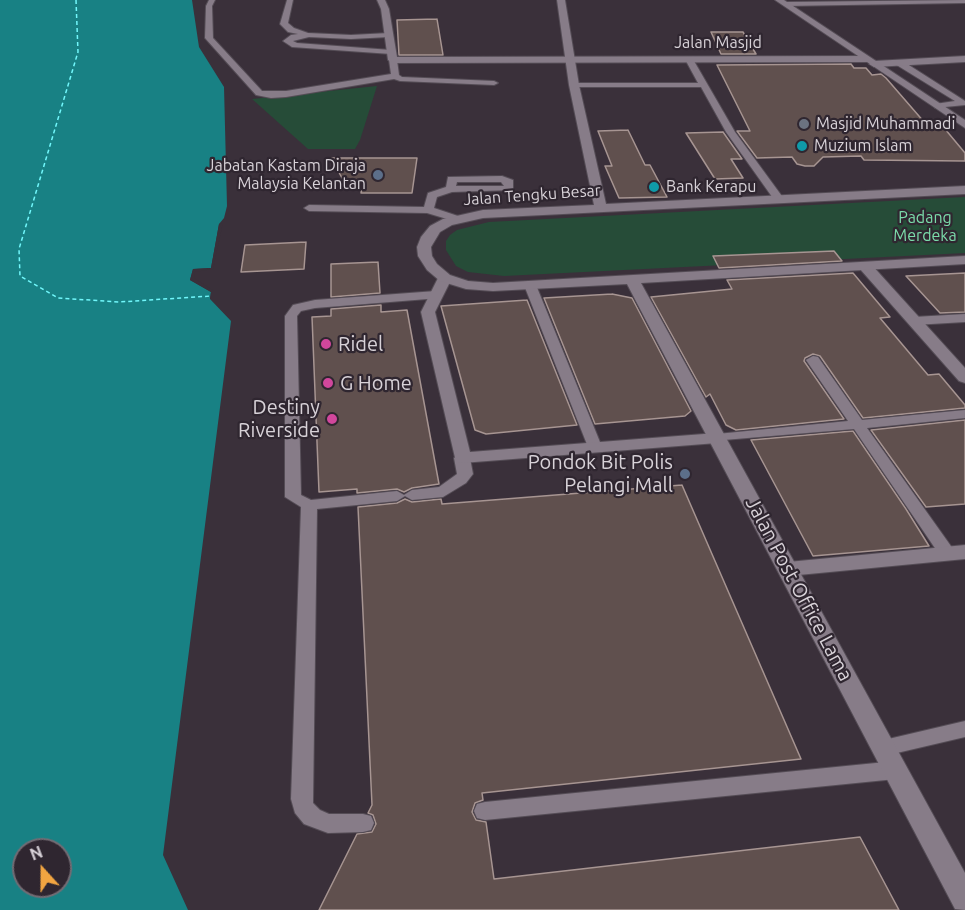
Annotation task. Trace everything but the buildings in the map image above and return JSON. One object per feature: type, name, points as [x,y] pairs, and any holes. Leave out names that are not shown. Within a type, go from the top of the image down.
[{"type":"main road","points":[[381,0],[392,56]]},
{"type":"main road","points":[[561,0],[574,86],[600,208]]},
{"type":"main road","points":[[782,2],[965,1]]},
{"type":"main road","points":[[782,2],[965,125]]},
{"type":"main road","name":"Jalan Masjid","points":[[392,56],[898,62],[965,58]]},
{"type":"main road","name":"Jalan Tengku Besar","points":[[445,278],[432,267],[425,256],[424,248],[428,237],[435,229],[457,219],[483,213],[965,190]]},
{"type":"main road","points":[[717,438],[462,458],[428,312],[445,278],[475,286],[530,285],[965,261]]},
{"type":"main road","points":[[865,266],[965,378]]},
{"type":"main road","name":"Jalan Post Office Lama","points":[[632,279],[965,900]]},
{"type":"main road","points":[[788,569],[956,553]]},
{"type":"lane","points":[[212,0],[209,6],[209,38],[252,88],[259,93],[286,94],[395,76],[410,81],[494,83]]},
{"type":"lane","points":[[290,0],[284,24],[291,30],[308,36]]},
{"type":"lane","points":[[389,35],[308,36],[294,37],[287,41],[295,45],[350,49],[392,56],[395,76]]},
{"type":"lane","points":[[350,49],[351,37]]},
{"type":"lane","name":"Jalan Masjid","points":[[690,61],[731,132],[779,199]]},
{"type":"lane","points":[[898,62],[963,103],[938,106]]},
{"type":"lane","points":[[574,86],[704,85]]},
{"type":"lane","points":[[428,210],[432,195],[451,189],[505,189],[509,188],[509,182],[502,179],[452,179],[451,189]]},
{"type":"lane","points":[[309,208],[428,210],[457,219]]},
{"type":"lane","points":[[530,285],[595,447]]},
{"type":"lane","points":[[436,295],[315,304],[292,312],[292,495],[309,505],[443,492],[461,480],[465,474],[462,458]]},
{"type":"lane","points":[[914,321],[965,318]]},
{"type":"lane","points":[[813,360],[858,424],[956,553]]},
{"type":"lane","points":[[717,438],[965,414]]},
{"type":"lane","points":[[309,505],[303,806],[312,817],[328,824],[363,823]]},
{"type":"lane","points":[[884,748],[965,729]]},
{"type":"lane","points":[[485,811],[896,770]]},
{"type":"green space","points":[[377,86],[355,149],[308,149],[252,99]]},
{"type":"green space","name":"Padang Merdeka","points":[[965,197],[965,253],[504,276],[468,272],[456,266],[446,250],[446,241],[457,230],[489,222]]},
{"type":"water","points":[[0,0],[192,0],[199,47],[224,87],[227,206],[224,218],[219,224],[211,268],[193,269],[190,280],[211,292],[210,299],[231,321],[163,855],[188,910],[0,910]]},
{"type":"pier","points":[[223,223],[213,269],[195,272],[194,278],[214,291],[214,299],[210,299],[211,292],[190,280],[193,269],[211,268],[219,224]]},
{"type":"ferry route","points":[[76,0],[78,52],[19,249],[20,276],[58,298],[119,302],[211,296]]},
{"type":"place","name":"Masjid Muhammadi","points":[[804,124]]},
{"type":"place","name":"Muzium Islam","points":[[802,146]]},
{"type":"place","name":"Jabatan Kastam Diraja Malaysia Kelantan","points":[[378,175]]},
{"type":"place","name":"Bank Kerapu","points":[[654,187]]},
{"type":"place","name":"Ridel","points":[[326,344]]},
{"type":"place","name":"G Home","points":[[328,383]]},
{"type":"place","name":"Destiny Riverside","points":[[332,419]]},
{"type":"place","name":"Pondok Bit Polis Pelangi Mall","points":[[685,474]]}]
